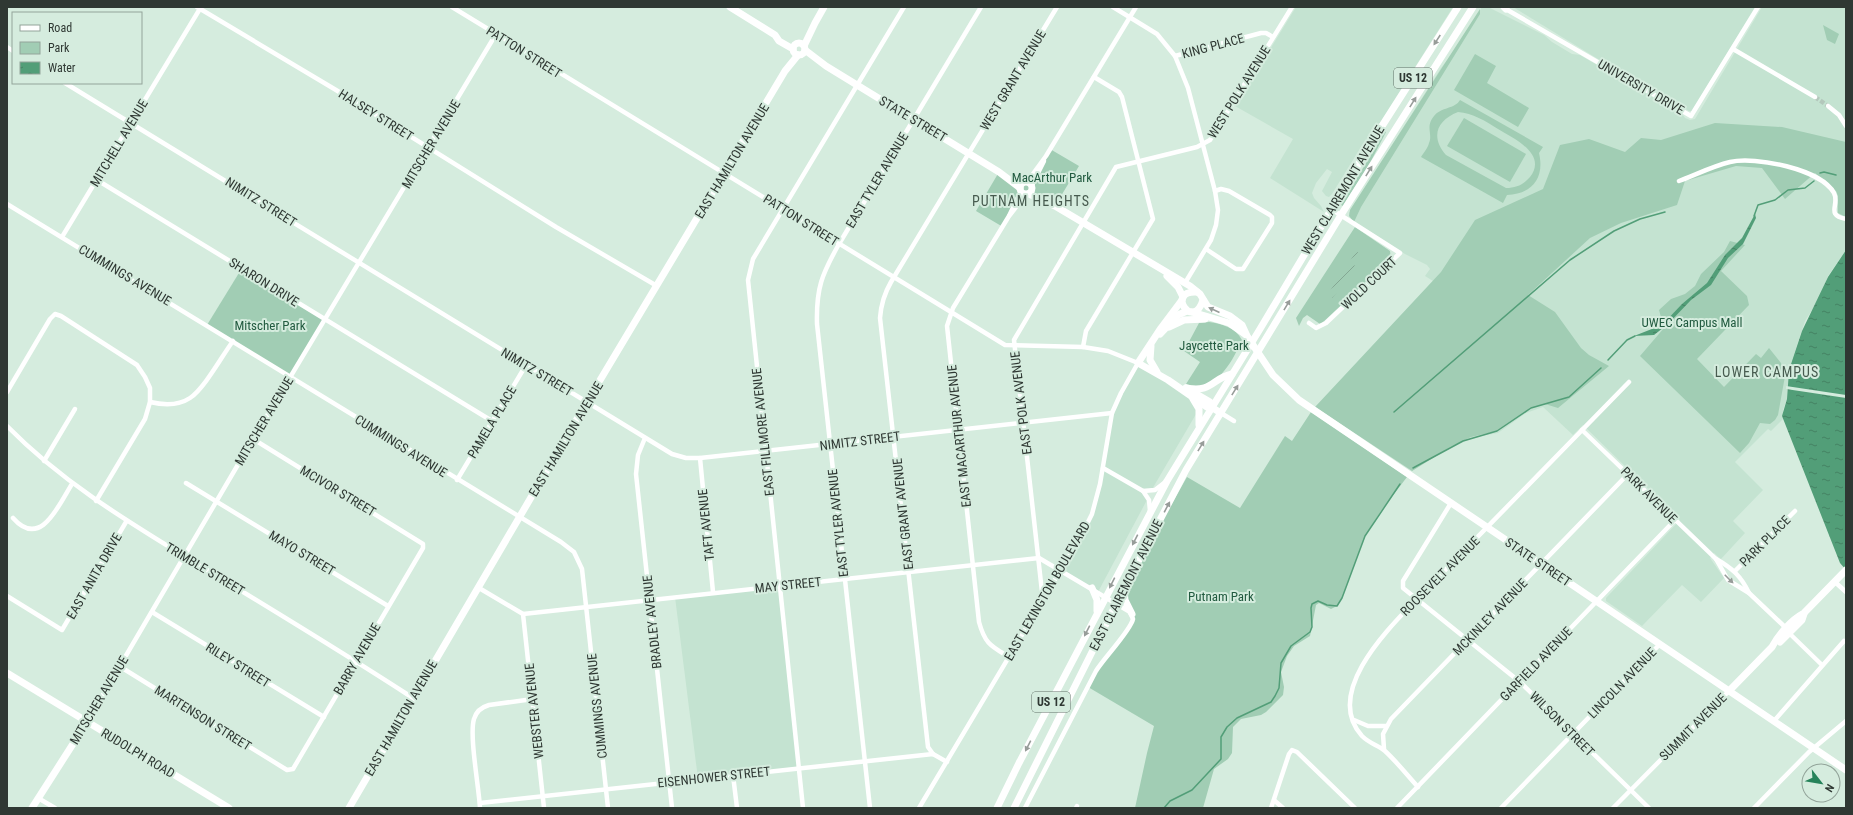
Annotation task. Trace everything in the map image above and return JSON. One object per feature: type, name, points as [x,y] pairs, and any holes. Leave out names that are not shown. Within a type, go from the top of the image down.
[{"type":"main road","name":"STATE STREET","points":[[730,7],[775,35],[780,41],[799,49],[1055,206],[1185,283],[1197,292]]},
{"type":"main road","name":"EAST HAMILTON AVENUE","points":[[351,807],[413,698],[587,402],[799,49],[809,28],[824,7]]},
{"type":"main road","name":"WEST CLAIREMONT AVENUE","points":[[1232,374],[1331,209],[1458,7]]},
{"type":"main road","name":"WEST CLAIREMONT AVENUE","points":[[1249,368],[1341,215],[1472,7]]},
{"type":"main road","name":"STATE STREET","points":[[1163,271],[1178,287],[1183,298]]},
{"type":"main road","points":[[1190,292],[1197,292],[1203,300],[1200,307],[1189,311],[1183,306],[1183,298],[1190,292]]},
{"type":"main road","name":"EAST LEXINGTON BOULEVARD","points":[[1138,363],[1183,298]]},
{"type":"main road","name":"STATE STREET","points":[[1203,300],[1211,309],[1225,314],[1238,322],[1245,329],[1247,336]]},
{"type":"main road","name":"STATE STREET","points":[[1189,311],[1233,325],[1247,336],[1277,379],[1299,400],[1659,645],[1846,770]]},
{"type":"main road","name":"EAST LEXINGTON BOULEVARD","points":[[1159,375],[1150,360],[1150,350],[1153,340],[1178,315],[1189,311]]},
{"type":"main road","points":[[1165,329],[1188,319],[1219,321]]},
{"type":"main road","name":"PATTON STREET","points":[[1138,363],[1210,402],[1211,407]]},
{"type":"main road","name":"EAST CLAIREMONT AVENUE","points":[[1014,808],[1124,588],[1186,470],[1249,368]]},
{"type":"main road","points":[[1186,388],[1206,389],[1214,385],[1224,376],[1232,374]]},
{"type":"main road","name":"EAST CLAIREMONT AVENUE","points":[[997,808],[1150,511],[1199,426],[1232,374]]},
{"type":"main road","name":"PATTON STREET","points":[[1168,380],[1193,399],[1221,413]]},
{"type":"main road","points":[[1193,399],[1199,409],[1199,426]]},
{"type":"main road","name":"SUMMIT AVENUE","points":[[1728,691],[1772,647],[1780,642],[1798,617],[1804,614],[1846,570]]},
{"type":"main road","points":[[1092,588],[1097,600],[1097,614]]},
{"type":"main road","points":[[1124,588],[1125,600],[1132,614]]},
{"type":"main road","name":"RUDOLPH ROAD","points":[[7,673],[229,808]]},
{"type":"main road","name":"MITSCHER AVENUE","points":[[32,808],[87,722]]},
{"type":"street","name":"PATTON STREET","points":[[452,7],[1005,345],[1083,347],[1108,351],[1138,363]]},
{"type":"street","name":"EAST FILLMORE AVENUE","points":[[803,808],[764,451],[748,280],[753,259],[904,7]]},
{"type":"street","name":"EAST TYLER AVENUE","points":[[870,808],[844,579],[816,302],[823,273],[839,244],[981,7]]},
{"type":"street","name":"WEST GRANT AVENUE","points":[[969,153],[1057,7]]},
{"type":"street","points":[[1113,7],[1130,16],[1157,34],[1175,56],[1186,80],[1202,146],[1215,191],[1217,218],[1214,233],[1185,283]]},
{"type":"street","name":"EAST MACARTHUR AVENUE","points":[[1010,657],[990,647],[983,636],[979,622],[974,564],[947,326],[951,313],[1009,216],[1017,208],[1026,188],[1136,7]]},
{"type":"street","name":"WEST POLK AVENUE","points":[[1084,223],[1116,167],[1202,146],[1210,140],[1292,7]]},
{"type":"street","name":"UNIVERSITY DRIVE","points":[[1503,8],[1691,116],[1758,7]]},
{"type":"street","name":"MITCHELL AVENUE","points":[[62,237],[199,8]]},
{"type":"street","name":"HALSEY STREET","points":[[199,8],[556,227],[657,286]]},
{"type":"street","name":"KING PLACE","points":[[1175,56],[1261,33],[1266,33],[1273,37]]},
{"type":"street","name":"MITSCHER AVENUE","points":[[87,722],[253,439],[429,148],[496,34]]},
{"type":"street","points":[[1733,49],[1815,97]]},
{"type":"street","points":[[1083,347],[1086,331],[1153,219],[1122,97],[1119,92],[1094,77]]},
{"type":"street","name":"NIMITZ STREET","points":[[67,84],[672,454],[686,458],[700,458],[1112,413]]},
{"type":"street","points":[[1828,106],[1839,115],[1846,126]]},
{"type":"street","name":"EAST GRANT AVENUE","points":[[933,754],[928,747],[880,318],[884,294],[969,153]]},
{"type":"street","points":[[1679,181],[1730,162],[1752,159],[1774,164],[1805,172],[1822,182],[1834,193],[1834,211],[1838,217],[1844,219]]},
{"type":"street","name":"SHARON DRIVE","points":[[97,180],[324,320],[492,421]]},
{"type":"street","points":[[1206,249],[1236,269],[1243,269],[1272,223],[1272,217],[1270,215],[1229,191],[1221,189],[1215,191]]},
{"type":"street","name":"CUMMINGS AVENUE","points":[[7,204],[233,341],[290,378],[519,518],[561,542],[574,552],[582,569],[608,808]]},
{"type":"street","name":"WOLD COURT","points":[[1309,323],[1316,328],[1326,323],[1400,253],[1331,209]]},
{"type":"street","name":"EAST POLK AVENUE","points":[[1043,601],[1014,340],[1084,223]]},
{"type":"street","points":[[7,392],[50,319],[55,314],[98,338],[137,365],[150,388],[150,402],[145,419],[96,501]]},
{"type":"street","points":[[150,402],[166,405],[179,403],[190,398],[200,387],[233,341]]},
{"type":"street","name":"EAST LEXINGTON BOULEVARD","points":[[919,808],[1078,543],[1092,514],[1103,468],[1112,413],[1121,393],[1138,363]]},
{"type":"street","name":"PAMELA PLACE","points":[[457,480],[526,365]]},
{"type":"street","name":"ROOSEVELT AVENUE","points":[[1418,787],[1384,749],[1371,744],[1361,734],[1354,720],[1350,706],[1350,696],[1355,681],[1368,656],[1384,633],[1416,599],[1629,382]]},
{"type":"street","points":[[44,461],[75,409]]},
{"type":"street","name":"PATTON STREET","points":[[1221,413],[1234,421]]},
{"type":"street","name":"TRIMBLE STREET","points":[[7,426],[44,461],[72,484],[126,522],[185,556],[356,661],[413,698]]},
{"type":"street","name":"PARK AVENUE","points":[[1582,430],[1716,559],[1735,571],[1743,580],[1749,593]]},
{"type":"street","name":"BRADLEY AVENUE","points":[[646,438],[638,455],[636,474],[672,808]]},
{"type":"street","name":"MCIVOR STREET","points":[[253,439],[423,544]]},
{"type":"street","name":"TAFT AVENUE","points":[[700,458],[713,592]]},
{"type":"street","points":[[1103,468],[1142,491],[1149,500],[1150,511]]},
{"type":"street","name":"MCKINLEY AVENUE","points":[[1386,726],[1628,474]]},
{"type":"street","points":[[1142,491],[1155,490],[1167,481]]},
{"type":"street","name":"MAYO STREET","points":[[186,483],[388,606]]},
{"type":"street","points":[[13,518],[24,528],[32,530],[43,526],[50,520],[72,484]]},
{"type":"street","name":"WILSON STREET","points":[[1451,503],[1403,582],[1403,588],[1520,682],[1649,808]]},
{"type":"street","name":"PARK PLACE","points":[[1735,571],[1795,511]]},
{"type":"street","name":"GARFIELD AVENUE","points":[[1398,808],[1675,520]]},
{"type":"street","name":"EAST ANITA DRIVE","points":[[7,596],[62,630],[126,522]]},
{"type":"street","name":"BARRY AVENUE","points":[[287,770],[293,769],[423,548],[423,544]]},
{"type":"street","points":[[1025,808],[1096,671],[1107,654],[1131,625],[1133,619],[1132,614],[1105,596],[1039,558]]},
{"type":"street","name":"MAY STREET","points":[[523,614],[713,592],[1039,558]]},
{"type":"street","name":"PARK AVENUE","points":[[1716,559],[1728,580],[1749,593],[1822,665]]},
{"type":"street","points":[[1836,580],[1846,592]]},
{"type":"street","points":[[479,588],[523,614]]},
{"type":"street","name":"RILEY STREET","points":[[152,612],[324,717]]},
{"type":"street","name":"WEBSTER AVENUE","points":[[523,614],[544,808]]},
{"type":"street","points":[[1774,721],[1844,641]]},
{"type":"street","name":"LINCOLN AVENUE","points":[[1501,808],[1659,645]]},
{"type":"street","name":"MARTENSON STREET","points":[[119,666],[287,770]]},
{"type":"street","name":"SUMMIT AVENUE","points":[[1613,808],[1728,691]]},
{"type":"street","points":[[480,806],[473,734],[474,718],[482,707],[533,699]]},
{"type":"street","points":[[1354,720],[1368,726],[1386,726],[1383,734],[1384,749]]},
{"type":"street","points":[[1754,808],[1813,748],[1846,721]]},
{"type":"street","points":[[1271,808],[1275,800],[1289,754],[1292,750],[1297,752],[1355,808]]},
{"type":"street","points":[[933,754],[947,762]]},
{"type":"street","name":"EISENHOWER STREET","points":[[480,806],[606,788],[933,754]]},
{"type":"street","points":[[733,775],[737,808]]},
{"type":"street","points":[[38,798],[55,808]]},
{"type":"street","points":[[1275,800],[1282,808]]},
{"type":"shaded area","points":[[1296,7],[1453,7],[1376,129],[1361,147],[1332,194],[1329,197],[1322,191],[1332,172],[1327,169],[1316,183],[1312,193],[1324,212],[1270,178],[1293,139],[1235,106]]},
{"type":"shaded area","points":[[1482,7],[1490,8],[1544,35],[1552,42],[1572,54],[1580,55],[1690,120],[1695,119],[1762,7],[1846,7],[1846,250],[1828,276],[1819,299],[1805,321],[1789,370],[1787,399],[1783,410],[1783,419],[1771,431],[1768,429],[1735,462],[1763,490],[1733,521],[1745,533],[1721,559],[1714,553],[1710,558],[1724,578],[1701,602],[1682,585],[1642,626],[1606,601],[1606,598],[1680,520],[1583,425],[1573,435],[1543,407],[1526,413],[1498,433],[1476,437],[1451,447],[1412,471],[1433,281],[1425,276],[1430,269],[1427,265],[1405,254],[1352,220],[1349,213],[1441,68],[1455,50]]},
{"type":"shaded area","points":[[1513,7],[1755,7],[1692,111],[1689,111],[1616,70]]},
{"type":"shaded area","points":[[1138,363],[1184,393],[1199,409],[1151,491],[1143,491],[1148,498],[1098,592],[1061,570],[1095,504],[1112,413]]},
{"type":"shaded area","points":[[779,585],[799,768],[698,779],[675,597]]},
{"type":"green space","points":[[1480,9],[1480,14],[1361,207],[1354,222],[1349,216],[1350,210]]},
{"type":"green space","points":[[1823,25],[1839,34],[1835,44],[1827,40]]},
{"type":"green space","points":[[1475,54],[1496,66],[1487,83],[1529,108],[1518,127],[1454,90]]},
{"type":"green space","points":[[1460,100],[1543,147],[1539,153],[1540,170],[1538,177],[1530,188],[1523,192],[1507,195],[1503,203],[1421,157],[1430,140],[1431,120],[1440,111],[1458,103]],"holes":[[[1458,112],[1484,120],[1512,137],[1526,148],[1532,154],[1535,161],[1534,169],[1530,177],[1519,186],[1506,188],[1446,155],[1438,142],[1438,130],[1441,124],[1451,115]]]},
{"type":"green space","points":[[1464,118],[1526,154],[1510,182],[1447,146]]},
{"type":"green space","points":[[1715,123],[1782,127],[1846,142],[1846,217],[1838,213],[1838,196],[1836,191],[1815,173],[1785,199],[1762,168],[1736,166],[1685,181],[1677,205],[1621,223],[1590,238],[1528,295],[1555,312],[1581,348],[1589,355],[1609,366],[1558,408],[1545,404],[1531,408],[1497,431],[1471,437],[1450,447],[1412,471],[1315,407],[1441,272],[1475,220],[1543,189],[1560,145],[1589,139],[1625,152],[1641,138],[1661,140]]},
{"type":"green space","points":[[1385,131],[1386,132],[1371,161],[1343,206],[1341,205]]},
{"type":"green space","name":"MacArthur Park","points":[[1050,149],[1079,166],[1055,206],[1026,194],[1003,227],[976,211],[999,172],[1021,182],[1025,182]]},
{"type":"green space","points":[[1355,227],[1390,251],[1391,258],[1322,323],[1320,324],[1307,315],[1303,318],[1299,326],[1296,318]]},
{"type":"green space","name":"UWEC Campus Mall","points":[[1730,241],[1745,245],[1721,271],[1747,296],[1749,305],[1697,359],[1724,387],[1756,354],[1761,358],[1769,348],[1781,363],[1785,376],[1778,415],[1770,424],[1760,423],[1749,443],[1740,453],[1640,356],[1664,328],[1659,310],[1671,299],[1685,294],[1695,286],[1701,274],[1724,252]]},
{"type":"green space","points":[[1358,249],[1356,263],[1350,275],[1332,298],[1329,297],[1330,291]]},
{"type":"green space","name":"Mitscher Park","points":[[242,268],[324,320],[290,377],[207,325]]},
{"type":"green space","name":"Jaycette Park","points":[[1209,322],[1223,325],[1232,329],[1242,340],[1233,358],[1222,374],[1206,384],[1197,386],[1186,384],[1200,362],[1184,351],[1199,323]]},
{"type":"green space","name":"Putnam Park","points":[[1311,412],[1407,477],[1381,511],[1365,536],[1342,598],[1337,606],[1331,609],[1319,603],[1316,605],[1310,636],[1294,646],[1287,656],[1281,672],[1284,687],[1283,695],[1266,712],[1261,715],[1241,719],[1233,727],[1232,753],[1228,759],[1214,769],[1203,808],[1135,808],[1154,726],[1088,687],[1096,671],[1132,622],[1124,588],[1187,477],[1240,508],[1285,436],[1292,441]]},
{"type":"water","points":[[1755,214],[1756,218],[1743,244],[1728,258],[1711,285],[1691,300],[1668,324],[1654,335],[1634,336],[1662,325],[1682,304],[1707,283],[1725,255],[1742,238]]},
{"type":"water","points":[[1846,250],[1846,570],[1840,563],[1782,416],[1787,399],[1789,370],[1802,331],[1828,277]]},
{"type":"pier","points":[[1786,386],[1846,395],[1846,398],[1786,389]]},
{"type":"waterway","points":[[1820,173],[1824,172],[1836,175]]},
{"type":"waterway","points":[[1754,216],[1758,205],[1775,200],[1788,190],[1805,188],[1814,181]]},
{"type":"waterway","points":[[1394,412],[1570,260],[1614,231],[1640,219],[1665,212]]},
{"type":"waterway","points":[[1608,360],[1627,340],[1635,336]]},
{"type":"waterway","points":[[1413,468],[1463,441],[1497,431],[1531,408],[1569,397],[1601,368]]},
{"type":"waterway","points":[[1164,808],[1170,801],[1192,790],[1221,759],[1221,737],[1227,727],[1237,718],[1271,702],[1279,688],[1281,663],[1291,646],[1310,632],[1312,627],[1312,604],[1318,601],[1327,605],[1337,606],[1342,598],[1365,536],[1400,484]]},
{"type":"tunnel","points":[[1815,97],[1828,106]]},
{"type":"district","name":"PUTNAM HEIGHTS","points":[[1031,201]]},
{"type":"district","name":"LOWER CAMPUS","points":[[1767,372]]}]
